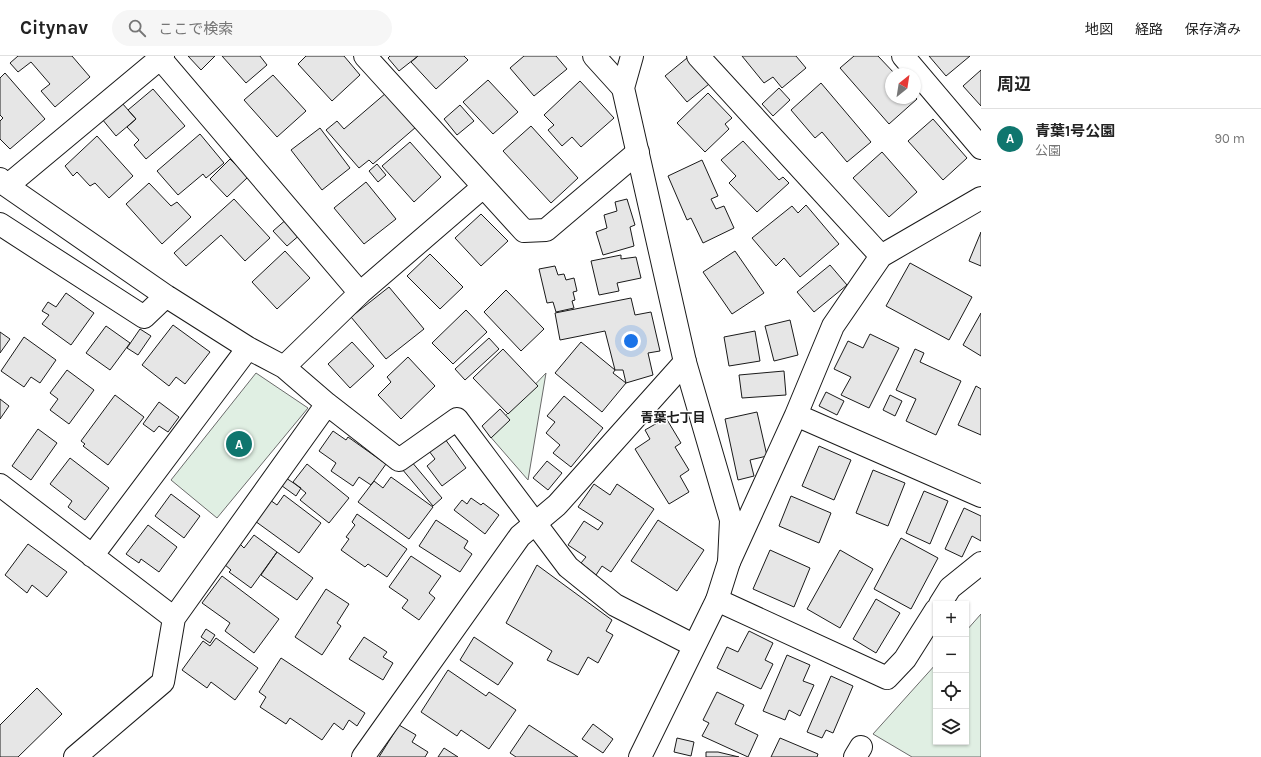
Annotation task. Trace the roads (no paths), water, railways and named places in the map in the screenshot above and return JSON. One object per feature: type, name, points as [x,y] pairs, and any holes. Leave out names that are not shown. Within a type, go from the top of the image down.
[{"type":"street","points":[[365,56],[524,231],[546,230],[638,152]]},
{"type":"street","points":[[594,56],[624,88]]},
{"type":"street","points":[[632,56],[624,88],[685,362],[731,520],[729,562]]},
{"type":"street","points":[[698,56],[881,256]]},
{"type":"street","points":[[903,56],[981,148]]},
{"type":"street","points":[[360,293],[162,57],[4,182],[166,296],[248,348],[284,367],[327,404],[399,460],[457,419],[536,522],[568,567],[615,605],[693,645]]},
{"type":"street","points":[[284,367],[360,293],[483,187]]},
{"type":"street","points":[[640,757],[693,645],[717,600],[729,562],[796,415],[832,326],[881,256],[981,198]]},
{"type":"street","points":[[0,224],[144,317],[166,296]]},
{"type":"street","points":[[92,556],[248,348]]},
{"type":"street","points":[[363,757],[520,536],[557,505],[685,362]]},
{"type":"street","points":[[75,757],[163,682],[174,618],[327,404]]},
{"type":"street","points":[[796,415],[981,496]]},
{"type":"street","points":[[0,485],[174,618]]},
{"type":"street","points":[[942,601],[950,588],[981,563]]},
{"type":"street","points":[[717,600],[887,678],[905,659],[933,615]]},
{"type":"place","name":"青葉1号公園","points":[[239,444]]},
{"type":"district","name":"青葉七丁目","points":[[673,417]]}]
